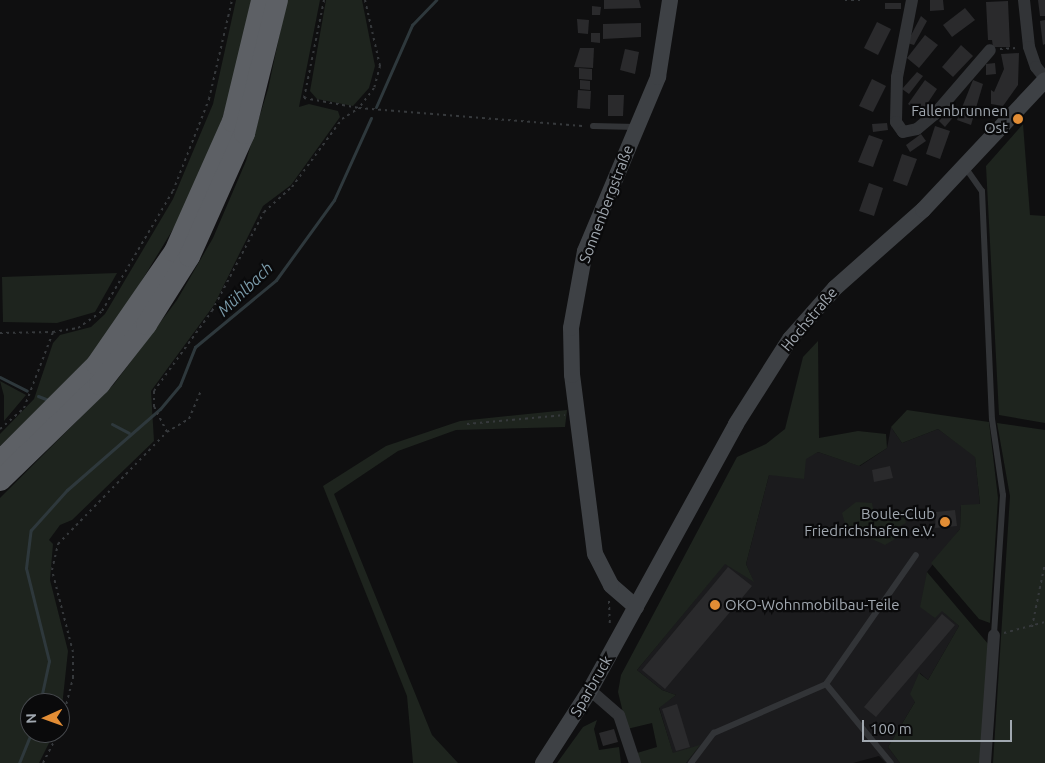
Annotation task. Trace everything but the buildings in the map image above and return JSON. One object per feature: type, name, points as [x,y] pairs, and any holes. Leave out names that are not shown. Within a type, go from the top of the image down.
[{"type":"highway","points":[[0,480],[9,462],[96,364],[174,251],[232,120],[261,0]]},
{"type":"highway","points":[[0,485],[9,462],[78,407],[123,355],[189,256],[244,133],[276,0]]},
{"type":"main road","name":"Sonnenbergstraße","points":[[636,607],[611,586],[595,554],[572,375],[571,328],[585,251],[658,77],[670,0]]},
{"type":"main road","name":"Hochstraße","points":[[636,607],[736,424],[790,339],[835,288],[965,166],[1045,79]]},
{"type":"main road","name":"Sparbruck","points":[[543,763],[590,690],[636,607]]},
{"type":"street","points":[[912,0],[897,78],[896,122],[903,132],[917,129],[935,114],[990,50]]},
{"type":"street","points":[[1024,0],[1029,47],[1036,67],[1045,79]]},
{"type":"street","points":[[985,763],[994,635]]},
{"type":"street","points":[[590,690],[619,715],[635,763]]},
{"type":"lane","points":[[592,126],[636,127]]},
{"type":"lane","points":[[965,166],[982,191],[992,419],[1004,495],[994,635]]},
{"type":"lane","points":[[691,763],[714,733],[826,684],[916,555]]},
{"type":"lane","points":[[826,684],[890,763]]},
{"type":"path","points":[[0,333],[53,332],[78,328],[102,311],[174,190],[210,99],[232,0]]},
{"type":"path","points":[[324,0],[304,98],[359,108],[592,126]]},
{"type":"path","points":[[167,432],[154,407],[154,391],[212,311],[264,212],[292,186],[342,119],[359,108],[374,88],[380,66],[365,0]]},
{"type":"path","points":[[845,0],[860,0]]},
{"type":"path","points":[[990,50],[1029,47]]},
{"type":"path","points":[[0,429],[24,408],[53,332]]},
{"type":"path","points":[[69,693],[73,678],[73,652],[52,570],[54,555],[68,531],[158,445],[167,432],[189,419],[201,391]]},
{"type":"path","points":[[466,424],[570,414]]},
{"type":"path","points":[[1032,627],[1045,563]]},
{"type":"path","points":[[994,635],[1032,627],[1045,622]]},
{"type":"path","points":[[43,763],[53,743]]},
{"type":"shaded area","points":[[236,0],[251,0],[239,60],[219,130],[178,221],[116,323],[77,372],[0,446],[0,434],[34,399],[53,343],[60,335],[91,327],[105,314],[173,199],[213,104]]},
{"type":"shaded area","points":[[287,0],[320,0],[299,107],[309,104],[338,111],[340,117],[291,185],[263,206],[214,305],[151,391],[154,441],[72,520],[60,525],[49,540],[53,544],[50,580],[68,651],[63,693],[20,693],[20,743],[49,743],[39,763],[0,763],[0,498],[114,384],[177,300],[213,238],[246,161],[268,89]]},
{"type":"shaded area","points":[[326,0],[362,0],[375,66],[369,88],[353,106],[317,99],[310,91]]},
{"type":"shaded area","points":[[1023,124],[1030,215],[1045,216],[1045,423],[999,415],[986,166]]},
{"type":"shaded area","points":[[117,273],[95,312],[57,323],[3,322],[2,277]]},
{"type":"shaded area","points":[[818,341],[819,438],[858,431],[886,434],[887,448],[859,466],[818,452],[806,459],[804,479],[769,475],[746,564],[754,582],[725,564],[637,670],[662,690],[676,695],[659,708],[673,753],[700,745],[686,763],[640,763],[637,753],[657,747],[652,723],[627,729],[618,692],[621,675],[737,457],[766,444],[785,429],[803,357]]},
{"type":"shaded area","points":[[0,381],[26,395],[4,421],[4,396]]},
{"type":"shaded area","points":[[567,410],[565,427],[456,430],[398,451],[334,494],[432,735],[458,763],[413,763],[407,696],[323,486],[386,446],[460,421]]},
{"type":"shaded area","points":[[907,410],[989,422],[998,498],[990,623],[979,619],[931,563],[960,529],[961,505],[980,504],[975,457],[938,429],[902,443],[891,427]]},
{"type":"shaded area","points":[[997,423],[1045,430],[1045,763],[993,763],[1010,496]]},
{"type":"shaded area","points":[[891,427],[902,443],[938,429],[975,456],[980,505],[961,505],[960,529],[927,572],[942,610],[959,626],[928,680],[920,673],[915,702],[888,747],[900,763],[886,763],[879,756],[853,763],[686,763],[699,746],[673,754],[659,707],[676,695],[662,690],[637,670],[725,563],[753,581],[746,564],[769,475],[818,452],[860,466],[887,448]]},
{"type":"shaded area","points":[[856,502],[872,503],[875,518],[885,520],[903,510],[906,523],[896,528],[895,539],[885,545],[846,527],[842,513]]},
{"type":"shaded area","points":[[927,572],[989,645],[980,763],[900,763],[888,747],[915,702],[910,694],[919,673],[928,680],[959,626],[942,611],[935,618],[920,607]]},
{"type":"shaded area","points":[[597,720],[594,729],[599,750],[619,747],[621,763],[557,763],[583,727]]},
{"type":"waterway","name":"Mühlbach","points":[[376,107],[412,25],[436,0]]},
{"type":"waterway","name":"Mühlbach","points":[[42,693],[49,661],[26,568],[31,530],[67,490],[160,409],[180,385],[195,347],[276,280],[334,200],[371,118]]},
{"type":"waterway","name":"Mühlbach","points":[[0,377],[27,391]]},
{"type":"waterway","name":"Mühlbach","points":[[38,396],[46,399]]},
{"type":"waterway","name":"Mühlbach","points":[[112,424],[129,433]]},
{"type":"waterway","name":"Mühlbach","points":[[19,763],[27,743]]},
{"type":"place","name":"Fallenbrunnen Ost","points":[[1018,119]]},
{"type":"place","name":"Boule-Club Friedrichshafen e.V.","points":[[945,522]]},
{"type":"place","name":"OKO-Wohnmobilbau-Teile","points":[[715,605]]}]
